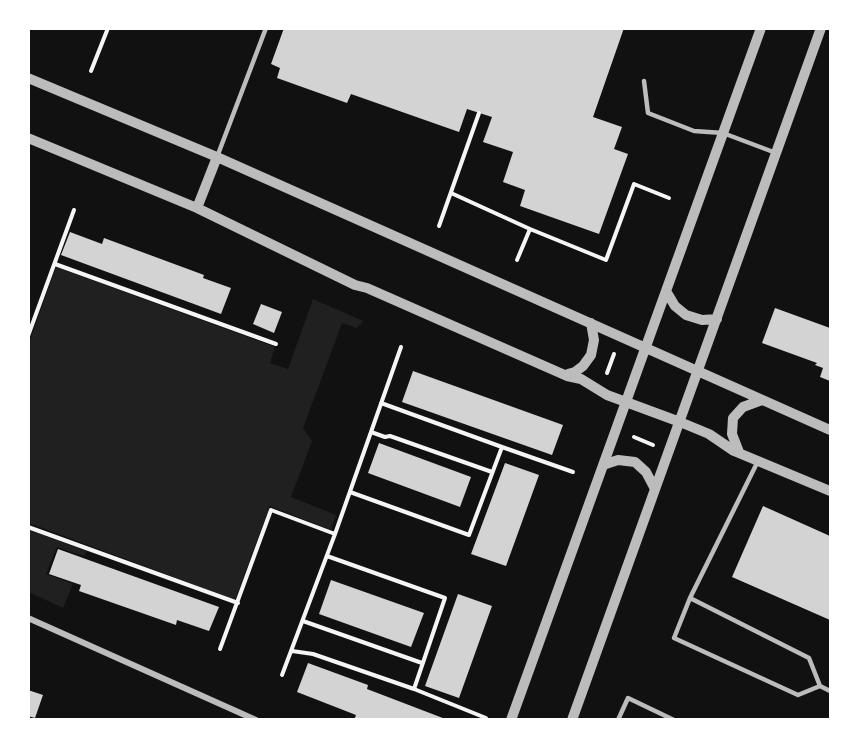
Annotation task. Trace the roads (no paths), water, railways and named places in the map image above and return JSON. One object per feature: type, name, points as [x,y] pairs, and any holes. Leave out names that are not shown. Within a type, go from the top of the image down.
[{"type":"street","points":[[511,720],[761,28]]},
{"type":"street","points":[[572,720],[821,28]]},
{"type":"street","points":[[28,78],[217,157],[831,430]]},
{"type":"street","points":[[28,138],[197,208],[355,285],[367,288],[561,373],[581,379],[607,395],[709,434],[758,461],[831,491]]},
{"type":"street","points":[[197,208],[217,157]]},
{"type":"street","points":[[666,291],[675,306],[686,315],[702,320],[717,319]]},
{"type":"street","points":[[561,373],[575,372],[591,355],[594,340],[591,323]]},
{"type":"street","points":[[739,452],[732,434],[733,418],[743,407],[762,399]]},
{"type":"street","points":[[603,465],[618,460],[635,462],[646,472],[655,489]]},
{"type":"street","points":[[28,618],[256,720]]},
{"type":"lane","points":[[217,157],[266,28]]},
{"type":"lane","points":[[644,81],[648,113],[694,131],[723,133],[776,153]]},
{"type":"lane","points":[[758,461],[690,598],[674,638],[798,695],[820,686]]},
{"type":"lane","points":[[690,598],[809,658],[820,686],[831,691]]},
{"type":"lane","points":[[618,720],[628,698],[674,720]]}]
